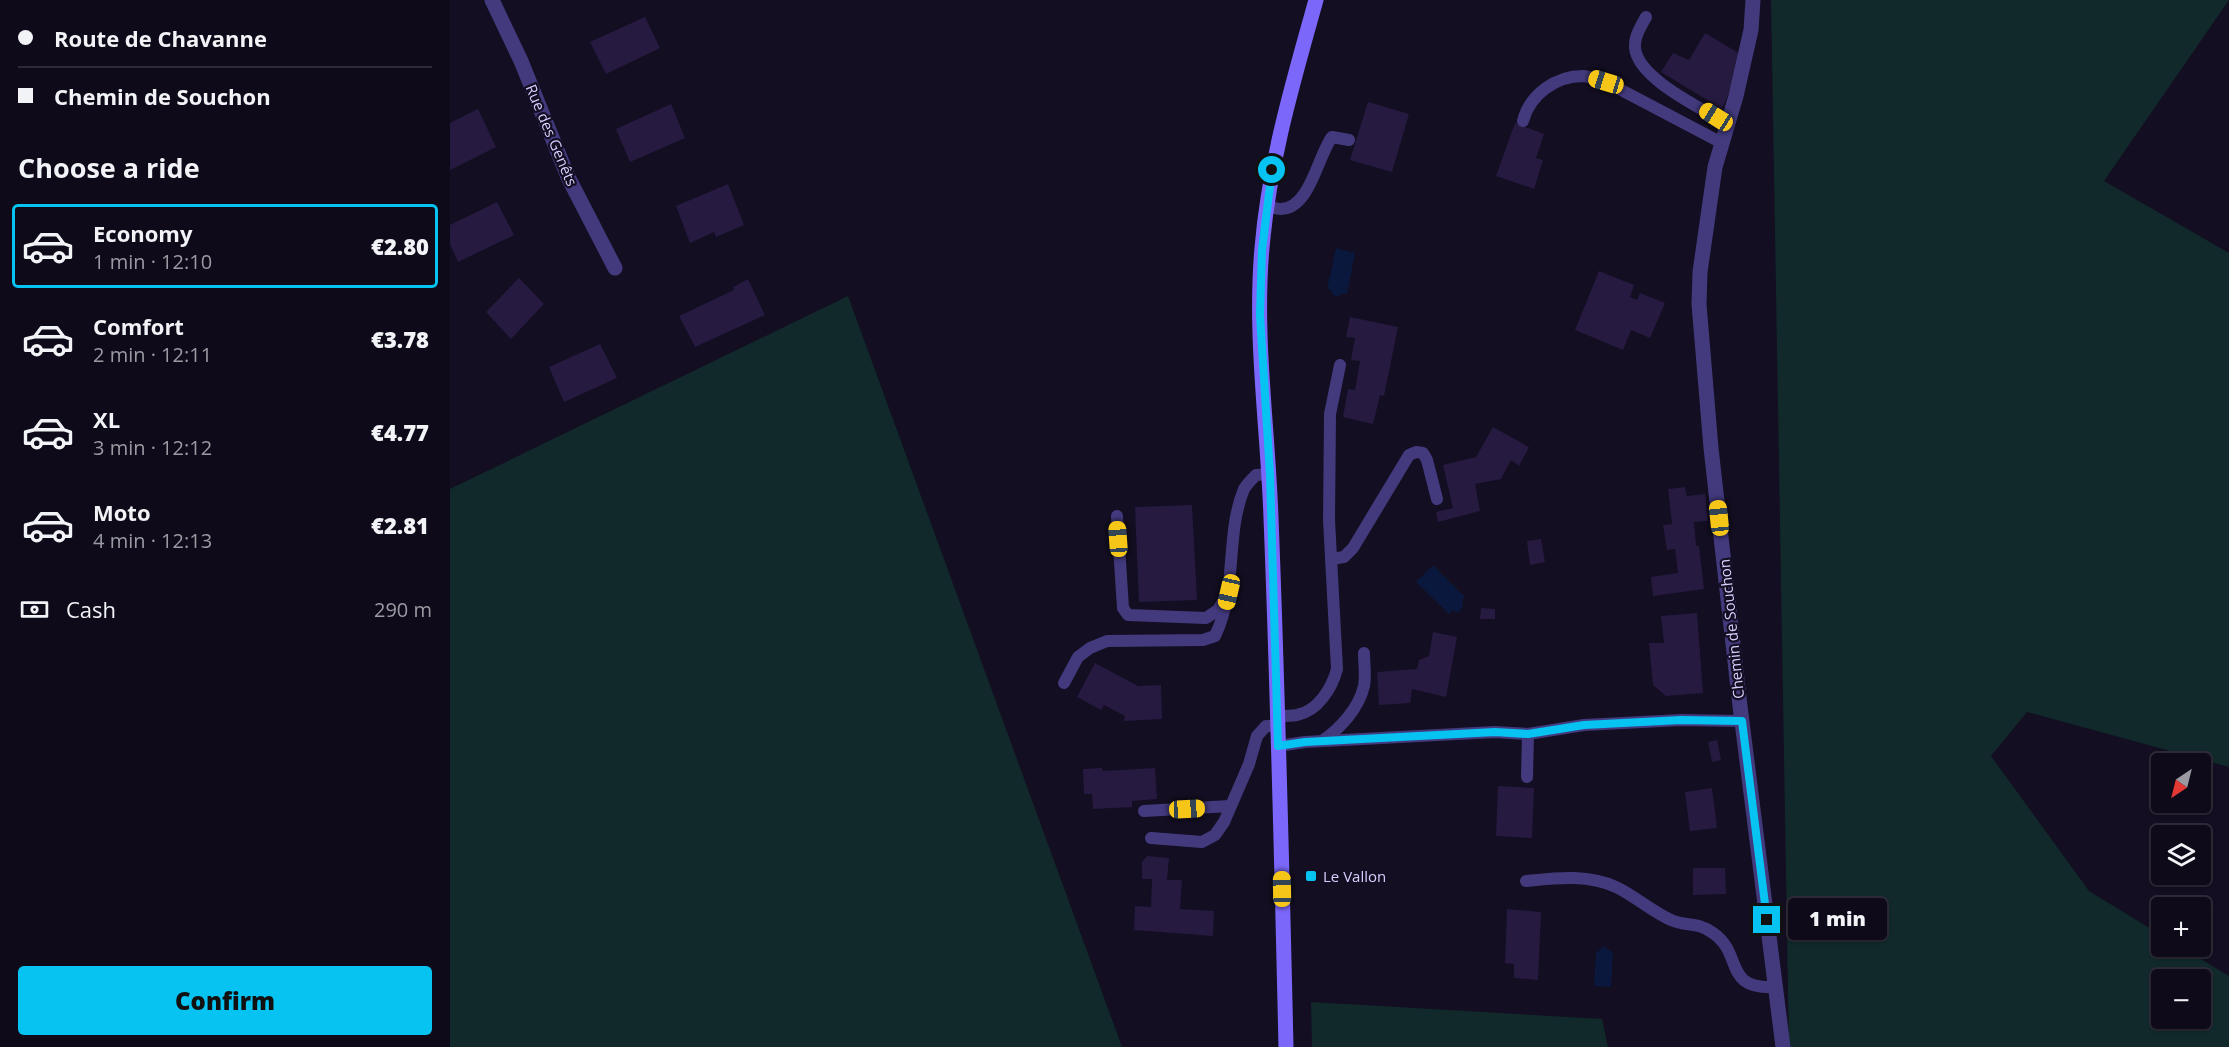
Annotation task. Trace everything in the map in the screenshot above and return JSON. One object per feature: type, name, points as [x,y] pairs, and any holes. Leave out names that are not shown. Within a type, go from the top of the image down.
[{"type":"main road","points":[[1286,1047],[1270,474],[1260,315],[1262,250],[1275,153],[1287,101],[1316,0]]},
{"type":"street","name":"Rue des Genêts","points":[[492,0],[521,61],[568,177],[615,268]]},
{"type":"street","name":"Chemin de Souchon","points":[[1753,0],[1751,30],[1715,167],[1703,248],[1699,304],[1711,448],[1742,721],[1784,1047]]},
{"type":"lane","points":[[1646,17],[1639,30],[1635,48],[1644,69],[1655,80],[1728,124]]},
{"type":"lane","points":[[1523,121],[1530,104],[1541,92],[1565,78],[1586,76],[1606,82],[1722,143]]},
{"type":"lane","points":[[1267,206],[1283,209],[1299,200],[1306,191],[1332,137],[1349,140]]},
{"type":"lane","points":[[1150,838],[1202,842],[1215,835],[1249,764],[1257,736],[1266,726],[1311,709],[1333,683],[1337,669],[1329,520],[1330,414],[1340,365]]},
{"type":"lane","points":[[1331,559],[1344,556],[1353,548],[1409,455],[1416,452],[1423,453],[1437,499]]},
{"type":"lane","points":[[1064,683],[1078,657],[1090,648],[1107,641],[1203,640],[1215,636],[1222,622],[1229,592],[1236,517],[1245,488],[1256,475],[1270,474]]},
{"type":"lane","points":[[1117,516],[1123,608],[1128,615],[1206,618],[1218,610],[1229,592]]},
{"type":"lane","points":[[1320,742],[1342,723],[1357,703],[1364,686],[1364,653]]},
{"type":"lane","points":[[1278,746],[1495,732],[1528,734],[1584,725],[1681,720],[1742,721]]},
{"type":"lane","points":[[1527,777],[1528,734]]},
{"type":"lane","points":[[1144,811],[1230,806]]},
{"type":"lane","points":[[1526,880],[1575,877],[1597,880],[1617,888],[1668,918],[1680,923],[1702,925],[1717,935],[1725,946],[1739,977],[1748,984],[1762,988],[1776,987]]},
{"type":"green space","points":[[1771,0],[2229,0],[2104,181],[2229,253],[2229,767],[2211,762],[2211,753],[2178,753],[2027,712],[1991,756],[2089,891],[2151,929],[2151,957],[2198,957],[2229,976],[2229,1047],[1789,1047]]},
{"type":"green space","points":[[848,296],[1122,1047],[450,1047],[450,489]]},
{"type":"green space","points":[[1311,1002],[1602,1019],[1608,1047],[1312,1047]]},
{"type":"water","points":[[1336,248],[1355,253],[1347,294],[1343,293],[1338,297],[1327,289]]},
{"type":"water","points":[[1433,565],[1465,597],[1459,612],[1451,611],[1449,614],[1416,582]]},
{"type":"water","points":[[1604,946],[1613,953],[1611,987],[1594,986],[1596,953]]},
{"type":"building","points":[[645,17],[660,48],[606,74],[590,42]]},
{"type":"building","points":[[1705,33],[1740,54],[1733,83],[1722,109],[1661,72],[1673,53],[1689,60]]},
{"type":"building","points":[[1368,102],[1409,114],[1392,172],[1350,160]]},
{"type":"building","points":[[671,104],[685,138],[630,162],[616,129]]},
{"type":"building","points":[[478,109],[496,147],[450,170],[450,123]]},
{"type":"building","points":[[1515,123],[1544,134],[1536,158],[1543,160],[1534,189],[1496,176]]},
{"type":"building","points":[[728,184],[744,225],[716,237],[714,232],[690,243],[676,206]]},
{"type":"building","points":[[497,202],[514,235],[458,262],[450,244],[450,225]]},
{"type":"building","points":[[1599,271],[1634,285],[1630,297],[1637,300],[1640,293],[1665,303],[1650,338],[1631,330],[1623,350],[1575,330]]},
{"type":"building","points":[[519,278],[544,304],[511,339],[486,312]]},
{"type":"building","points":[[748,279],[765,315],[695,347],[679,316],[734,290],[733,287]]},
{"type":"building","points":[[1350,317],[1398,327],[1384,396],[1380,395],[1373,424],[1343,417],[1348,389],[1355,390],[1360,361],[1351,360],[1355,338],[1346,337]]},
{"type":"building","points":[[600,344],[617,378],[564,402],[549,367]]},
{"type":"building","points":[[1493,427],[1529,447],[1519,466],[1511,460],[1501,479],[1475,484],[1480,511],[1438,522],[1436,512],[1453,508],[1443,465],[1476,457]]},
{"type":"building","points":[[1685,487],[1687,496],[1705,494],[1708,521],[1694,522],[1704,589],[1653,596],[1651,577],[1678,573],[1675,549],[1667,550],[1663,525],[1672,524],[1668,489]]},
{"type":"building","points":[[1192,505],[1197,600],[1139,602],[1135,507]]},
{"type":"building","points":[[1541,539],[1545,562],[1530,565],[1527,541]]},
{"type":"building","points":[[1481,608],[1495,609],[1495,619],[1480,619]]},
{"type":"building","points":[[1697,613],[1703,693],[1666,696],[1653,685],[1649,643],[1664,643],[1661,616]]},
{"type":"building","points":[[1433,632],[1457,637],[1446,697],[1412,689],[1410,703],[1379,705],[1377,672],[1417,669],[1419,660],[1429,656]]},
{"type":"building","points":[[1095,663],[1138,686],[1161,685],[1162,719],[1124,721],[1125,716],[1104,705],[1101,710],[1077,697]]},
{"type":"building","points":[[1717,740],[1721,760],[1712,762],[1708,742]]},
{"type":"building","points":[[1102,768],[1103,771],[1155,768],[1157,799],[1132,801],[1132,807],[1093,809],[1092,794],[1084,794],[1083,769]]},
{"type":"building","points":[[1498,786],[1534,788],[1532,838],[1496,836]]},
{"type":"building","points":[[1712,788],[1717,828],[1690,831],[1685,792]]},
{"type":"building","points":[[1147,856],[1169,858],[1167,880],[1182,880],[1180,909],[1214,911],[1213,936],[1134,930],[1135,906],[1151,907],[1152,879],[1142,879],[1142,862]]},
{"type":"building","points":[[1693,868],[1725,868],[1726,894],[1693,895]]},
{"type":"building","points":[[1507,909],[1541,912],[1538,980],[1514,978],[1514,964],[1505,963]]},
{"type":"place","name":"Le Vallon","points":[[1311,876]]},
{"type":"route","points":[[1272,170],[1262,250],[1260,315],[1270,474],[1278,746],[1305,742],[1495,732],[1528,734],[1584,725],[1681,720],[1742,721],[1767,920]]}]
